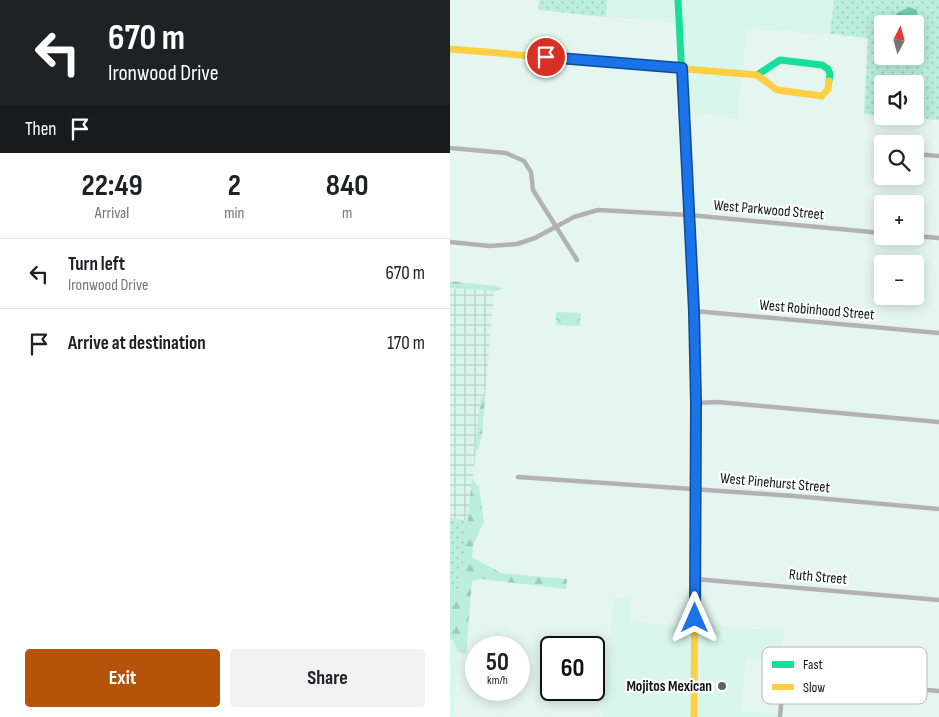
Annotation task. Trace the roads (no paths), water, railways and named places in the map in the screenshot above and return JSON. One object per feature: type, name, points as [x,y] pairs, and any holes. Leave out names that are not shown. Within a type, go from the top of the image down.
[{"type":"main road","points":[[678,0],[694,311],[696,403],[694,717]]},
{"type":"main road","points":[[450,49],[757,76],[777,90],[822,96],[828,89],[830,74],[828,69],[822,65],[780,60],[757,76]]},
{"type":"street","points":[[450,148],[506,153],[524,161],[530,172],[533,190],[577,260]]},
{"type":"street","points":[[924,155],[939,156]]},
{"type":"street","name":"West Parkwood Street","points":[[450,242],[490,246],[517,244],[535,238],[574,217],[598,210],[690,215],[874,232]]},
{"type":"street","points":[[924,237],[939,238]]},
{"type":"street","name":"West Robinhood Street","points":[[694,311],[939,333]]},
{"type":"street","points":[[696,403],[718,402],[939,422]]},
{"type":"street","name":"West Pinehurst Street","points":[[518,477],[696,489],[939,509]]},
{"type":"street","name":"Ruth Street","points":[[695,579],[939,600]]},
{"type":"street","points":[[780,717],[782,704]]},
{"type":"water","points":[[909,7],[917,10],[918,15],[897,15]]},
{"type":"place","name":"Mojitos Mexican","points":[[722,686]]}]
